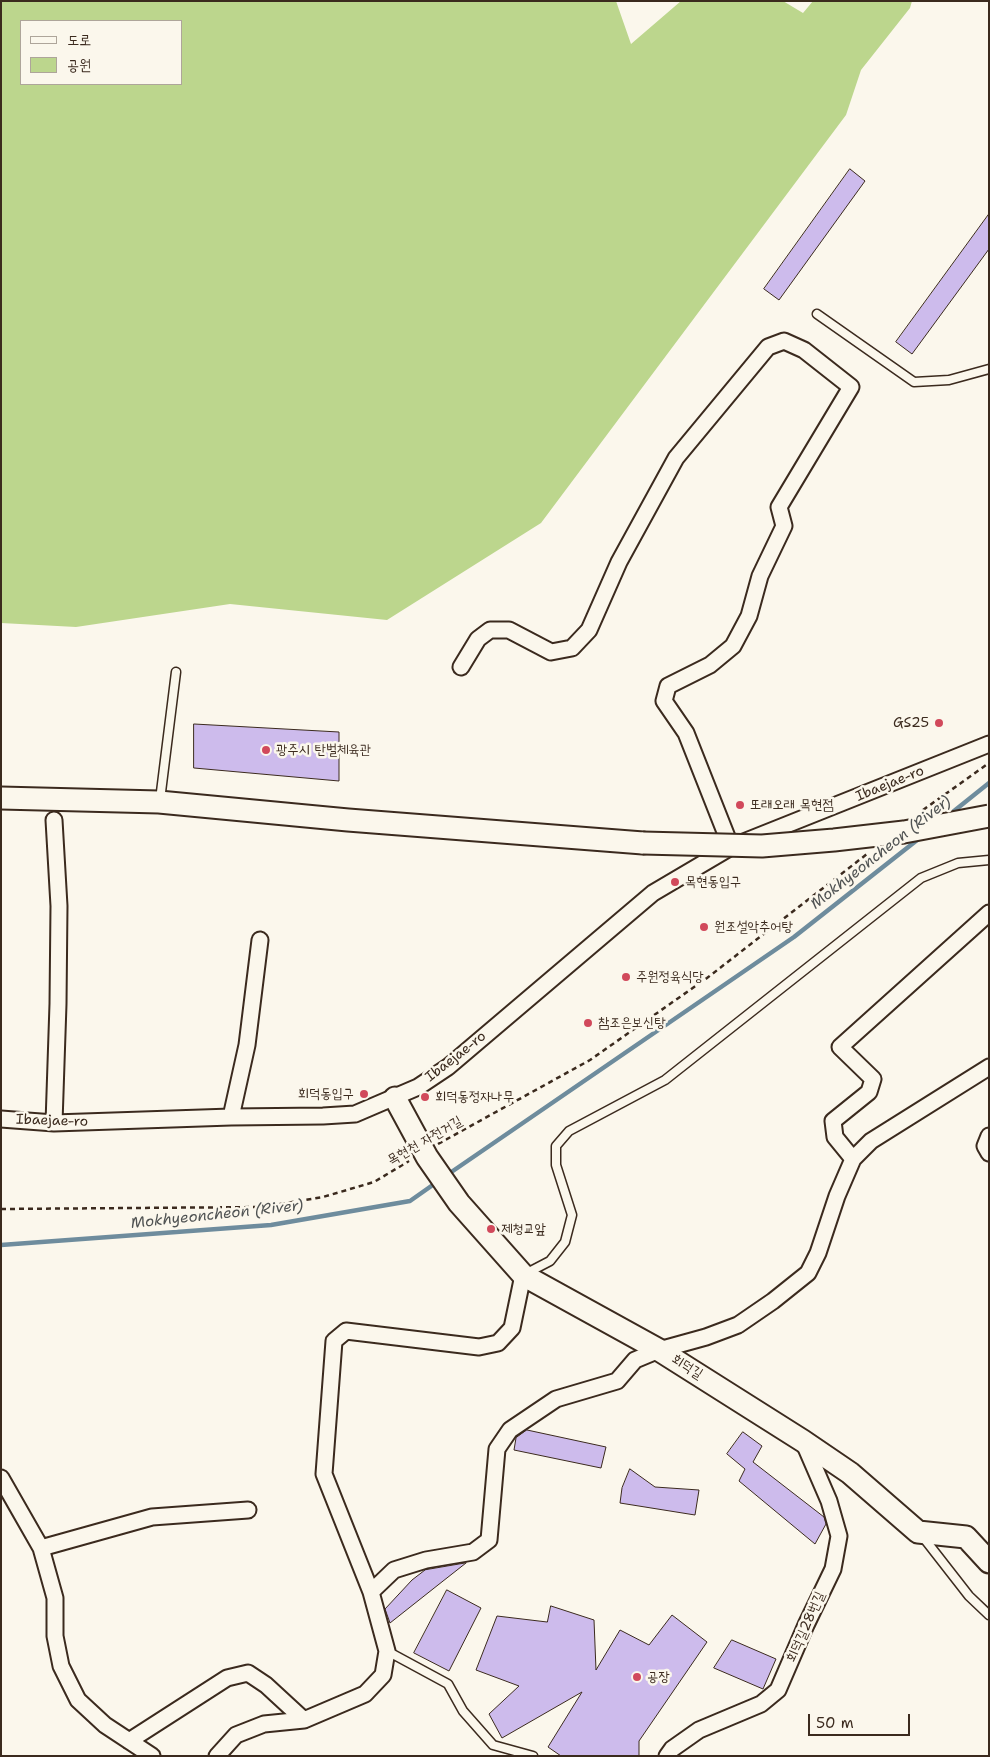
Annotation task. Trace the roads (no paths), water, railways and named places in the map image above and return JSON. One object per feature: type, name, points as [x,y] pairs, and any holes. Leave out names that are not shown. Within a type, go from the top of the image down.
[{"type":"main road","points":[[1,798],[159,802],[357,821],[643,843],[762,846],[904,832],[989,816]]},
{"type":"main road","name":"회덕길","points":[[394,1098],[425,1155],[459,1202],[522,1275],[659,1350],[803,1441],[850,1473],[918,1532]]},
{"type":"main road","points":[[918,1532],[966,1537],[989,1562]]},
{"type":"street","points":[[461,667],[478,639],[490,630],[509,630],[551,652],[572,648],[590,630],[619,562],[676,458],[768,347],[784,341],[804,350],[851,387],[779,507],[784,526],[760,576],[750,616],[733,646],[710,665],[668,686],[664,701],[686,733],[731,847]]},
{"type":"street","name":"Ibaejae-ro","points":[[1,1119],[54,1123],[355,1114],[418,1087],[448,1067],[653,893],[731,847],[989,744]]},
{"type":"street","points":[[54,820],[59,906],[54,1123]]},
{"type":"street","points":[[853,1159],[835,1137],[833,1121],[869,1092],[872,1078],[840,1047],[989,913]]},
{"type":"street","points":[[231,1117],[247,1045],[260,940]]},
{"type":"street","points":[[371,1592],[394,1570],[426,1560],[472,1552],[490,1540],[497,1449],[510,1430],[556,1399],[617,1380],[635,1360],[659,1350],[706,1337],[738,1325],[808,1274],[818,1253],[837,1196],[853,1159],[871,1142],[987,1071]]},
{"type":"street","points":[[989,1136],[985,1146],[989,1153]]},
{"type":"street","points":[[217,1756],[236,1735],[264,1724],[304,1720],[365,1694],[383,1674],[387,1651],[371,1592],[324,1474],[334,1342],[346,1331],[479,1347],[498,1343],[512,1328],[522,1275]]},
{"type":"street","name":"회덕길28번길","points":[[667,1756],[672,1749],[699,1730],[760,1704],[778,1690],[833,1569],[839,1536],[829,1501],[803,1441]]},
{"type":"street","points":[[1,1478],[41,1548],[55,1598],[55,1636],[61,1666],[78,1700],[105,1726],[152,1756]]},
{"type":"street","points":[[41,1548],[152,1517],[248,1510]]},
{"type":"street","points":[[129,1741],[227,1678],[248,1673],[266,1685],[304,1720]]},
{"type":"lane","points":[[817,314],[914,382],[949,380],[989,369]]},
{"type":"lane","points":[[159,802],[176,672]]},
{"type":"lane","points":[[522,1275],[550,1261],[565,1242],[572,1215],[556,1166],[556,1146],[569,1131],[665,1080],[921,878],[958,863],[989,860]]},
{"type":"lane","points":[[918,1532],[969,1596],[989,1615]]},
{"type":"lane","points":[[387,1651],[448,1684],[463,1712],[492,1745],[533,1756]]},
{"type":"waterway","name":"Mokhyeoncheon (River)","points":[[949,815],[989,783]]},
{"type":"waterway","name":"Mokhyeoncheon (River)","points":[[447,1175],[794,937],[921,837]]},
{"type":"waterway","name":"Mokhyeoncheon (River)","points":[[1,1245],[271,1225],[410,1201],[437,1182]]},
{"type":"place","name":"GS25","points":[[939,723]]},
{"type":"place","name":"광주시 탄벌체육관","points":[[266,750]]},
{"type":"place","name":"또래오래 목현점","points":[[740,805]]},
{"type":"place","name":"목현동입구","points":[[675,882]]},
{"type":"place","name":"원조설악추어탕","points":[[704,927]]},
{"type":"place","name":"주원정육식당","points":[[626,977]]},
{"type":"place","name":"참조은보신탕","points":[[588,1023]]},
{"type":"place","name":"회덕동입구","points":[[364,1094]]},
{"type":"place","name":"회덕동정자나무","points":[[425,1097]]},
{"type":"place","name":"제청교앞","points":[[491,1229]]},
{"type":"place","name":"공장","points":[[637,1677]]}]
